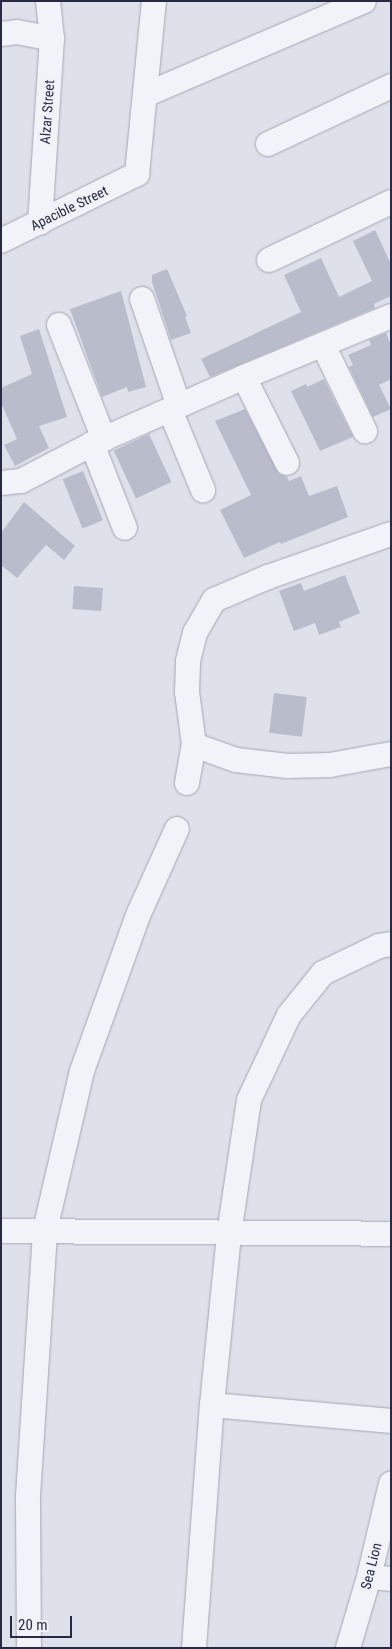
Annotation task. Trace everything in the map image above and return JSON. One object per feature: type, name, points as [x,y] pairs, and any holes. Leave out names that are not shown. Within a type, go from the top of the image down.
[{"type":"street","name":"Alzar Street","points":[[40,223],[52,39],[48,1]]},
{"type":"street","points":[[154,1],[145,95],[364,1]]},
{"type":"street","points":[[1,34],[17,32],[52,39]]},
{"type":"street","points":[[268,144],[391,86]]},
{"type":"street","name":"Apacible Street","points":[[1,241],[137,174],[145,95]]},
{"type":"street","points":[[269,260],[391,202]]},
{"type":"street","points":[[142,300],[174,408],[203,490]]},
{"type":"street","points":[[1,483],[21,481],[98,441],[244,377],[391,316]]},
{"type":"street","points":[[59,325],[125,528]]},
{"type":"street","points":[[322,345],[365,431]]},
{"type":"street","points":[[244,377],[287,463]]},
{"type":"street","points":[[187,783],[194,745],[187,692],[188,660],[195,633],[214,600],[268,577],[391,534]]},
{"type":"street","points":[[194,745],[236,760],[288,766],[330,765],[391,754]]},
{"type":"street","points":[[29,1648],[28,1496],[45,1230],[82,1071],[139,914],[177,829]]},
{"type":"street","points":[[194,1648],[212,1405],[229,1234],[249,1100],[289,1015],[322,974],[378,946],[391,944]]},
{"type":"street","points":[[1,1231],[391,1234]]},
{"type":"street","points":[[212,1405],[391,1422]]},
{"type":"street","name":"Sea Lion","points":[[348,1648],[380,1578],[391,1484]]},
{"type":"building","points":[[375,230],[391,264],[391,296],[374,304],[375,308],[210,377],[201,359],[301,312],[284,275],[321,258],[339,297],[372,281],[353,241]]},
{"type":"building","points":[[167,269],[187,316],[185,317],[191,333],[171,340],[152,282],[152,275]]},
{"type":"building","points":[[121,291],[146,387],[128,392],[127,387],[102,397],[70,309]]},
{"type":"building","points":[[39,329],[67,417],[39,426],[49,448],[15,466],[4,445],[17,439],[1,403],[1,388],[32,374],[20,336]]},
{"type":"building","points":[[386,333],[391,345],[391,379],[379,385],[391,409],[373,417],[349,367],[353,365],[348,355],[371,345],[369,340]]},
{"type":"building","points":[[324,379],[353,437],[320,451],[291,391],[306,384],[307,387]]},
{"type":"building","points":[[245,409],[279,474],[287,477],[289,481],[301,476],[309,496],[337,486],[348,517],[281,544],[280,542],[244,558],[220,510],[251,495],[215,421]]},
{"type":"building","points":[[149,434],[171,482],[136,499],[114,450]]},
{"type":"building","points":[[83,471],[103,520],[82,528],[63,479]]},
{"type":"building","points":[[24,502],[75,546],[64,560],[46,545],[17,578],[1,565],[1,533]]},
{"type":"building","points":[[345,575],[360,613],[339,622],[341,627],[319,635],[315,623],[294,631],[279,591],[301,583],[304,591]]},
{"type":"building","points":[[74,586],[103,588],[101,611],[72,609]]},
{"type":"building","points":[[274,693],[307,697],[302,737],[269,733]]}]
